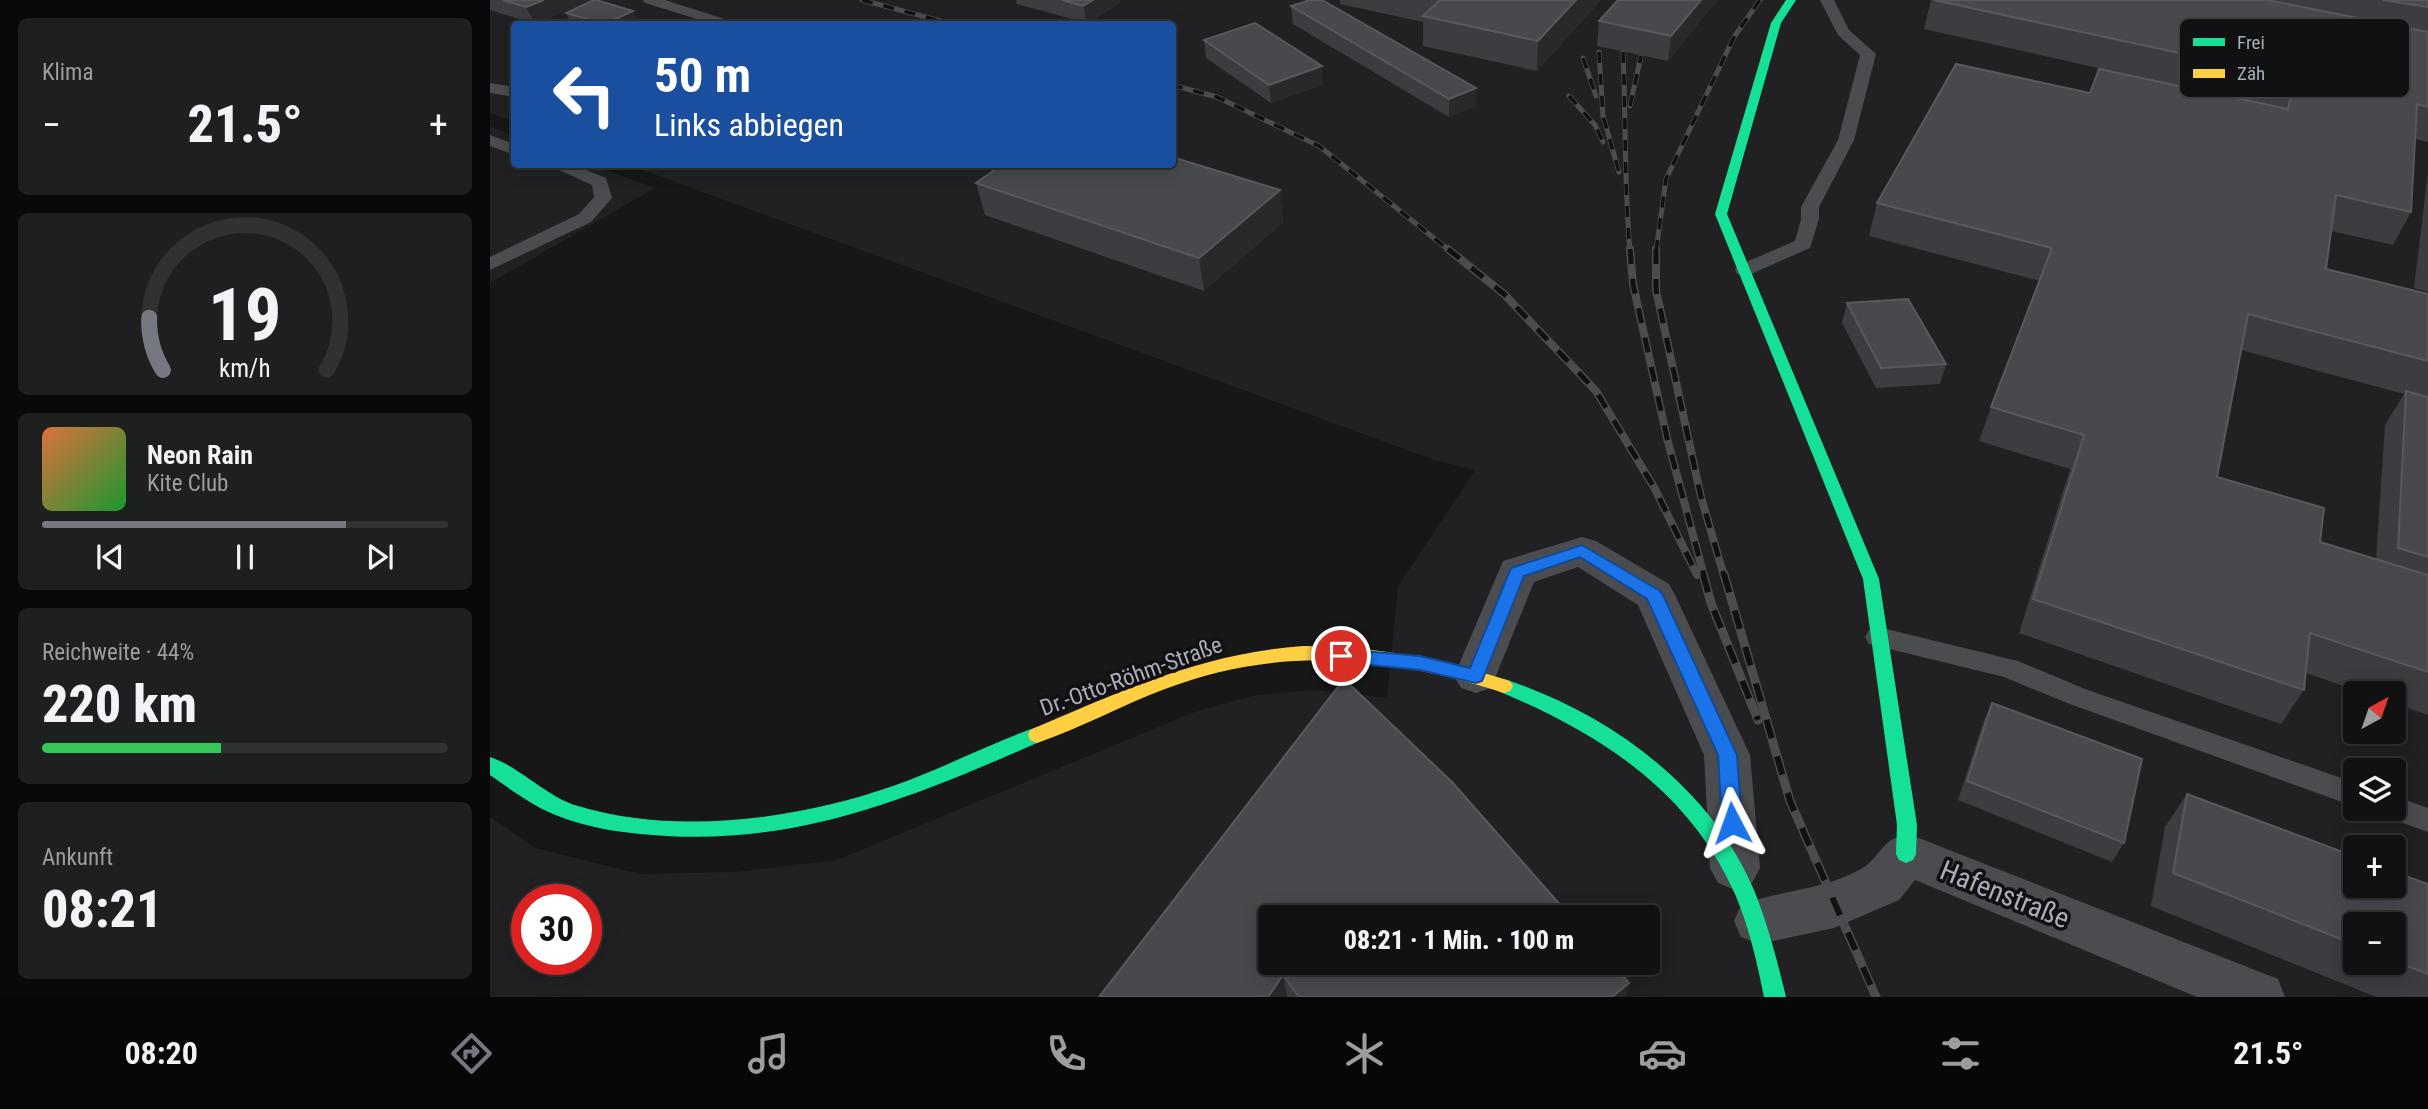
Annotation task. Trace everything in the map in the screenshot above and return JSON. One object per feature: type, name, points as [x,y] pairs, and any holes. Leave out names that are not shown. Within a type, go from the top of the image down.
[{"type":"street","points":[[1759,921],[1834,905],[1881,884],[1906,854],[1907,825],[1871,579],[1721,214],[1776,23],[1791,0]]},
{"type":"street","points":[[1476,676],[1517,572],[1582,551],[1654,595],[1727,755],[1735,868]]},
{"type":"street","name":"Dr.-Otto-Röhm-Straße","points":[[490,765],[566,810],[612,823],[675,830],[730,831],[778,826],[843,810],[908,788],[1156,686],[1222,664],[1293,653],[1420,663],[1476,676],[1556,704],[1626,748],[1661,777],[1701,818],[1735,868],[1759,921],[1772,963],[1775,997]]},
{"type":"street","name":"Hafenstraße","points":[[1906,854],[2259,997]]},
{"type":"lane","points":[[650,0],[716,21]]},
{"type":"lane","points":[[1745,270],[1803,244],[1810,207],[1846,140],[1868,54],[1843,32],[1827,0]]},
{"type":"lane","points":[[490,88],[511,92]]},
{"type":"lane","points":[[490,141],[511,149]]},
{"type":"lane","points":[[490,264],[585,218],[603,198],[600,181],[566,168]]},
{"type":"lane","points":[[1878,637],[2009,668],[2076,696],[2343,790]]},
{"type":"lane","points":[[2406,812],[2428,820]]},
{"type":"shaded area","points":[[490,0],[2428,0],[2428,997],[490,997],[490,817],[535,848],[640,874],[736,872],[837,860],[1197,711],[1257,695],[1313,690],[1387,698],[1398,586],[1475,470],[1437,461],[637,168],[1176,168],[1176,21],[511,21],[511,121],[490,113]]},
{"type":"shaded area","points":[[490,126],[511,135],[511,168],[600,168],[655,188],[490,283]]},
{"type":"building","points":[[503,0],[544,0],[526,7]]},
{"type":"building","points":[[594,0],[633,11],[611,21],[594,21],[566,13]]},
{"type":"building","points":[[1062,0],[1093,0],[1083,6]]},
{"type":"building","points":[[1310,0],[1322,0],[1476,88],[1449,99],[1291,6]]},
{"type":"building","points":[[1440,0],[1576,0],[1538,41],[1423,16]]},
{"type":"building","points":[[1618,0],[1701,0],[1671,36],[1599,21]]},
{"type":"building","points":[[1934,0],[2267,0],[2358,18],[2179,18],[2179,53]]},
{"type":"building","points":[[2383,0],[2428,0],[2428,7]]},
{"type":"building","points":[[1255,23],[1322,66],[1269,85],[1204,40]]},
{"type":"building","points":[[2410,28],[2428,32],[2428,107],[2417,104],[2411,212],[2336,195],[2326,269],[2428,294],[2428,361],[2248,314],[2217,477],[2324,508],[2320,542],[2428,575],[2428,672],[2310,633],[2304,690],[2033,599],[2084,435],[1991,407],[2052,248],[1877,203],[1956,64],[2090,93],[2099,69],[2179,86],[2179,98],[2236,98],[2288,109],[2290,98],[2410,98]]},
{"type":"building","points":[[1176,158],[1280,190],[1199,258],[976,183],[997,168],[1176,168]]},
{"type":"building","points":[[1908,299],[1946,364],[1881,368],[1847,303]]},
{"type":"building","points":[[2406,391],[2428,397],[2428,557],[2398,548]]},
{"type":"building","points":[[1344,679],[1452,782],[1560,905],[1258,905],[1258,975],[1283,975],[1268,997],[1099,997]]},
{"type":"building","points":[[1992,703],[2142,759],[2124,843],[1967,781]]},
{"type":"building","points":[[2187,794],[2343,852],[2343,898],[2406,898],[2406,876],[2428,884],[2428,974],[2406,966],[2406,912],[2343,912],[2343,940],[2173,873]]},
{"type":"building","points":[[1283,975],[1622,975],[1629,983],[1612,997],[1299,997]]},
{"type":"railway","points":[[862,0],[941,21]]},
{"type":"railway","points":[[1656,251],[1666,179],[1734,37],[1760,0]]},
{"type":"railway","points":[[1599,52],[1603,116],[1619,172]]},
{"type":"railway","points":[[1623,52],[1630,251]]},
{"type":"railway","points":[[1630,106],[1641,56]]},
{"type":"railway","points":[[1583,58],[1596,96]]},
{"type":"railway","points":[[1176,86],[1217,97],[1319,146],[1450,251]]},
{"type":"railway","points":[[1569,96],[1595,125],[1603,142]]},
{"type":"railway","points":[[1448,249],[1504,294],[1596,391],[1655,489],[1697,575]]},
{"type":"railway","points":[[1630,249],[1633,284],[1667,438],[1704,576]]},
{"type":"railway","points":[[1656,251],[1656,290],[1701,497],[1724,576]]},
{"type":"railway","points":[[1703,574],[1711,603],[1758,720]]},
{"type":"railway","points":[[1724,574],[1790,801],[1876,997]]},
{"type":"traffic: fast","points":[[1791,0],[1776,23],[1721,214],[1871,579],[1907,825],[1906,854]]},
{"type":"traffic: fast","points":[[1504,686],[1557,708],[1605,734],[1648,766],[1686,803],[1718,844],[1743,890],[1763,941],[1775,997]]},
{"type":"traffic: fast","points":[[490,765],[531,793],[569,811],[615,823],[703,830],[754,827],[802,820],[850,808],[943,775],[1037,735]]},
{"type":"traffic: slow","points":[[1037,735],[1185,674],[1236,660],[1269,655],[1303,652],[1372,655],[1439,667],[1504,686]]},
{"type":"route","points":[[1341,656],[1420,663],[1476,676],[1517,572],[1582,551],[1654,595],[1727,755],[1732,823]]}]
